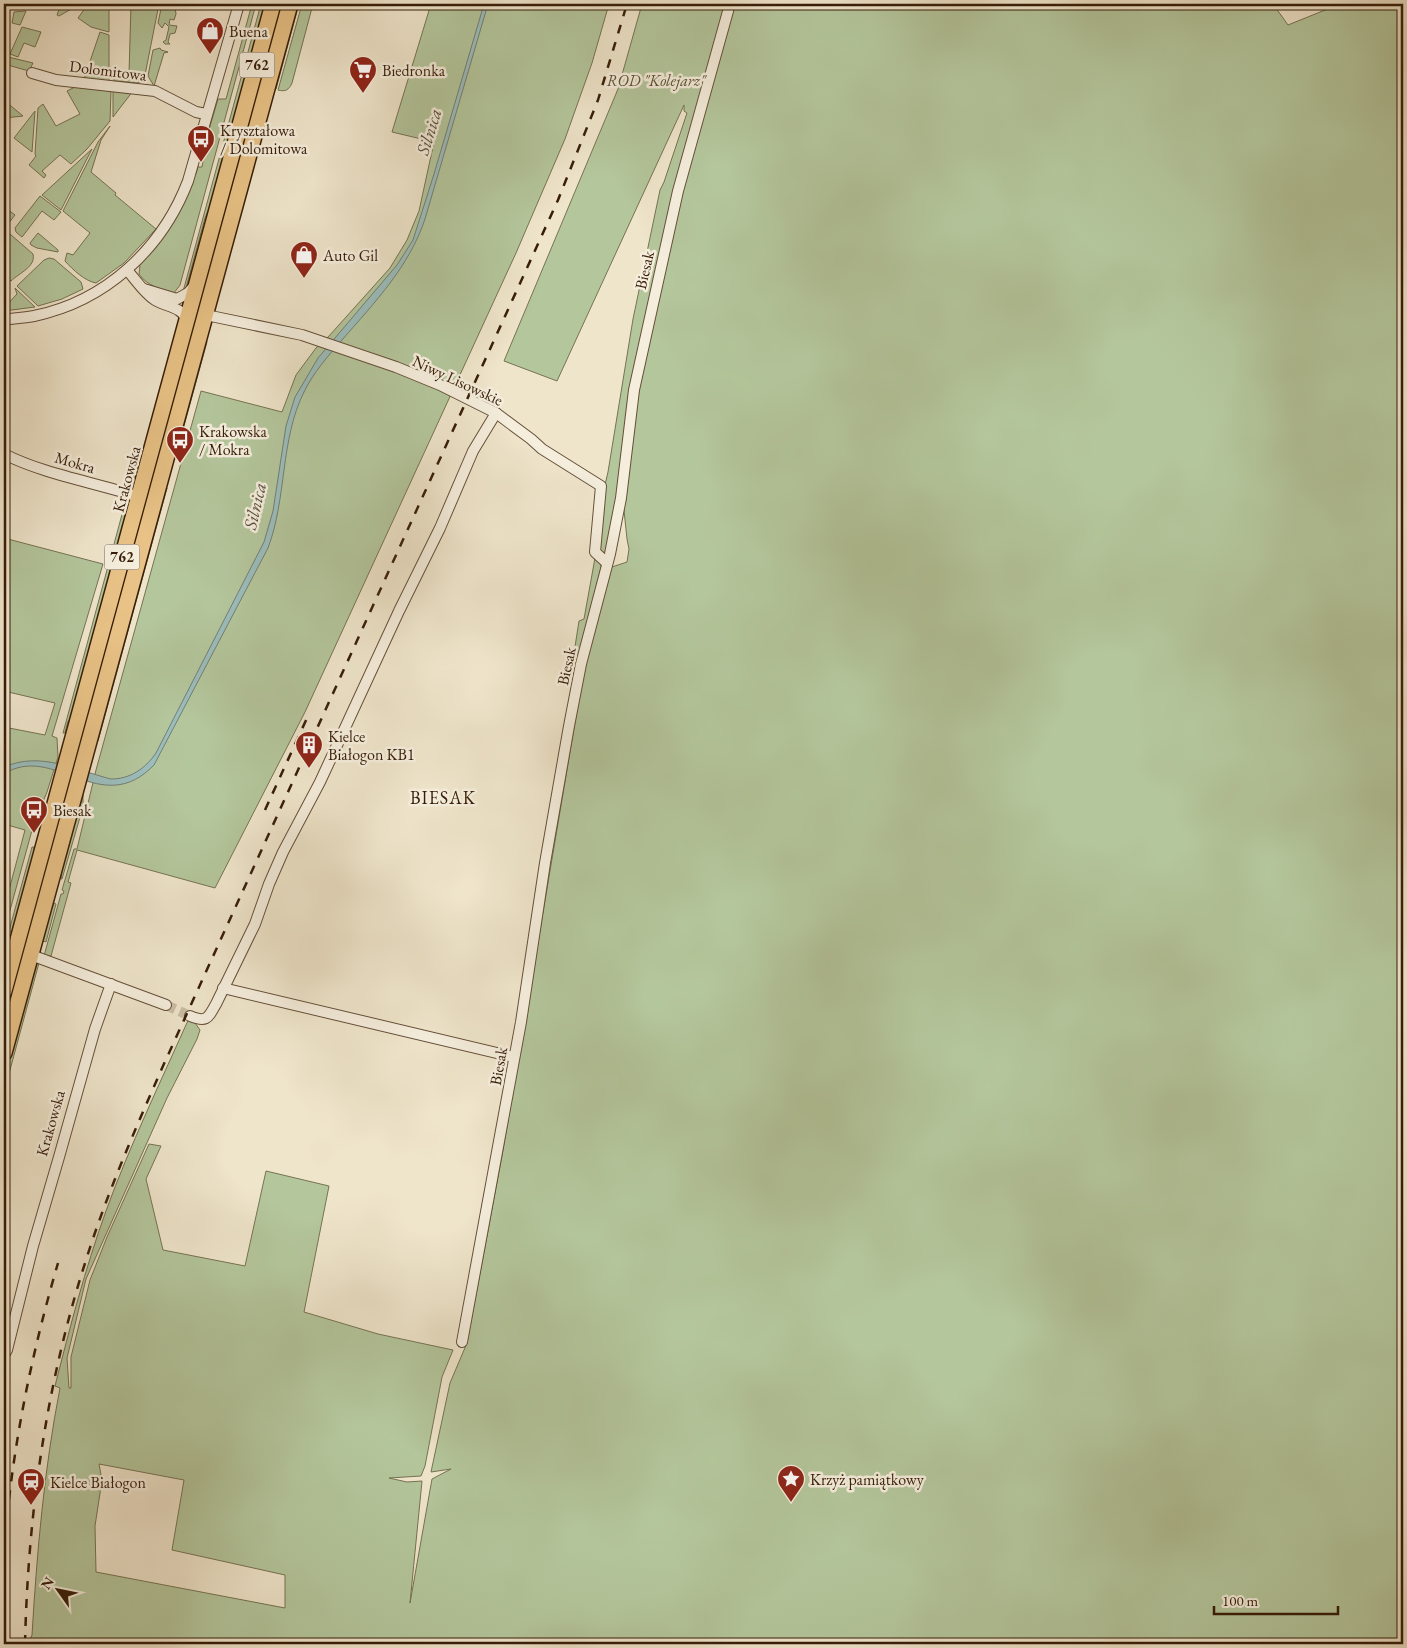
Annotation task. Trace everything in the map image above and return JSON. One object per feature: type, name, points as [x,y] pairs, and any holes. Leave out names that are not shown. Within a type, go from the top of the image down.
[{"type":"main road","name":"Krakowska","points":[[4,991],[8,963],[67,760],[273,4]]},
{"type":"main road","name":"Krakowska","points":[[4,1053],[290,4]]},
{"type":"street","points":[[4,320],[34,316],[73,304],[103,287],[127,270],[154,242],[177,206],[188,181],[239,4]]},
{"type":"street","name":"Biesak","points":[[462,1342],[514,1057],[581,664],[607,563],[621,498],[634,390],[678,191],[730,4]]},
{"type":"street","name":"Dolomitowa","points":[[32,73],[56,80],[154,91],[196,112],[206,114]]},
{"type":"street","points":[[127,270],[153,299],[182,312],[187,321]]},
{"type":"street","points":[[143,288],[168,297],[180,299],[188,294],[197,282]]},
{"type":"street","name":"Niwy Lisowskie","points":[[206,315],[302,335],[338,346],[440,385],[496,413],[542,449],[601,486],[595,552],[607,563]]},
{"type":"street","points":[[190,1016],[199,1020],[208,1018],[224,988],[255,924],[283,852],[320,782],[399,611],[440,528],[473,451],[496,413]]},
{"type":"street","name":"Mokra","points":[[4,454],[29,464],[139,497]]},
{"type":"street","points":[[31,955],[166,1005]]},
{"type":"street","name":"Krakowska","points":[[4,1355],[7,1350],[33,1246],[95,1029],[111,984]]},
{"type":"street","points":[[224,988],[514,1057]]},
{"type":"green space","points":[[61,4],[80,4],[59,16],[57,15]]},
{"type":"green space","points":[[88,4],[109,4],[109,32],[91,27],[78,18]]},
{"type":"green space","points":[[131,4],[159,4],[145,75],[139,83],[114,81],[114,78],[124,78],[125,74],[129,74]]},
{"type":"green space","points":[[162,4],[171,4],[175,7],[176,14],[174,20],[170,19],[169,25],[177,26],[175,33],[170,34],[168,42],[170,44],[163,42],[166,40],[169,27],[165,23],[162,28],[158,23]]},
{"type":"green space","points":[[252,4],[256,4],[180,285],[174,293],[155,286],[142,278],[139,274],[140,266],[138,265],[194,173],[196,174],[198,167],[202,167],[203,161],[200,160],[218,99],[226,99]]},
{"type":"green space","points":[[261,4],[268,4],[217,190],[205,218],[186,288],[180,295],[184,288]]},
{"type":"green space","points":[[279,4],[285,4],[195,330],[190,328]]},
{"type":"green space","points":[[299,4],[276,89],[289,25]]},
{"type":"green space","points":[[302,4],[313,4],[292,83],[286,90],[278,90]]},
{"type":"green space","points":[[431,4],[468,4],[476,6],[477,4],[609,4],[592,63],[565,139],[516,253],[305,712],[215,888],[77,850],[68,882],[71,883],[51,956],[44,956],[61,894],[64,891],[62,890],[74,849],[77,849],[96,770],[201,391],[282,412],[296,375],[316,348],[390,268],[407,240],[419,211],[434,142],[392,132]]},
{"type":"green space","name":"ROD \"Kolejarz\"","points":[[642,4],[1273,4],[1288,25],[1340,4],[1403,4],[1403,1644],[28,1644],[32,1635],[45,1480],[60,1388],[55,1386],[72,1320],[98,1233],[115,1186],[190,1016],[200,1030],[197,1039],[167,1098],[86,1279],[67,1358],[69,1388],[71,1388],[71,1357],[90,1280],[107,1237],[149,1144],[161,1146],[146,1179],[163,1250],[245,1266],[266,1171],[329,1186],[304,1312],[378,1334],[453,1350],[442,1377],[425,1466],[421,1476],[389,1478],[407,1482],[422,1481],[410,1603],[432,1479],[451,1469],[431,1472],[450,1383],[467,1343],[503,1150],[585,663],[609,568],[627,562],[629,549],[623,501],[634,411],[675,188],[616,504],[606,551],[602,554],[598,550],[604,489],[633,319],[660,190],[687,113],[684,111],[684,105],[557,381],[504,361],[618,89]],"holes":[[[99,1464],[184,1480],[172,1550],[285,1575],[285,1608],[96,1572],[95,1526],[102,1480]]]},
{"type":"green space","points":[[26,11],[20,25],[12,23],[14,12]]},
{"type":"green space","points":[[22,27],[41,32],[35,47],[24,43],[18,57],[10,54]]},
{"type":"green space","points":[[100,32],[109,35],[109,83],[84,79]]},
{"type":"green space","points":[[160,48],[168,52],[164,53],[154,86],[148,76],[153,50]]},
{"type":"green space","points":[[4,56],[33,63],[29,71],[4,64]]},
{"type":"green space","points":[[75,87],[111,91],[110,121],[87,149],[71,164],[60,155],[42,171],[46,175],[44,178],[29,165],[36,156],[38,108],[43,104],[56,126],[80,114],[67,91]]},
{"type":"green space","points":[[113,90],[133,91],[113,117]]},
{"type":"green space","points":[[5,101],[23,116],[4,118]]},
{"type":"green space","points":[[35,111],[32,152],[14,138]]},
{"type":"green space","points":[[110,126],[101,140],[91,172],[156,229],[124,263],[96,283],[83,278],[65,261],[67,253],[73,255],[90,233],[63,211],[98,142]]},
{"type":"green space","points":[[92,149],[61,210],[42,195]]},
{"type":"green space","points":[[40,196],[61,212],[54,220],[42,211],[22,237],[16,232],[15,228]]},
{"type":"green space","points":[[4,207],[15,215],[8,224],[6,224],[6,220],[4,221]]},
{"type":"green space","points":[[38,233],[58,252],[31,245],[30,243]]},
{"type":"green space","points":[[10,234],[33,254],[32,263],[11,281],[4,276],[4,248]]},
{"type":"green space","points":[[54,259],[81,282],[83,289],[62,299],[38,306],[17,286],[44,260]]},
{"type":"green space","points":[[15,288],[35,307],[4,311],[4,308],[17,294]]},
{"type":"green space","points":[[189,333],[193,334],[77,763],[72,761]]},
{"type":"green space","points":[[204,336],[207,342],[182,433],[183,415]]},
{"type":"green space","points":[[139,456],[142,457],[134,488],[129,490]]},
{"type":"green space","points":[[167,488],[98,741],[95,737],[155,516]]},
{"type":"green space","points":[[127,496],[131,500],[73,719],[68,721],[65,733],[63,733]]},
{"type":"green space","points":[[4,538],[103,564],[52,736],[57,738],[58,757],[47,792],[34,823],[4,932],[4,909],[25,830],[4,824],[4,727],[45,735],[55,703],[4,691]]},
{"type":"green space","points":[[595,558],[601,563],[601,567],[580,654],[574,653],[579,621],[584,619]]},
{"type":"green space","points":[[66,782],[72,784],[30,937],[25,936]]},
{"type":"green space","points":[[83,788],[83,807],[61,879],[62,863]]},
{"type":"green space","points":[[32,847],[34,847],[33,861],[14,933],[9,931]]},
{"type":"green space","points":[[54,903],[56,904],[46,942],[40,940]]},
{"type":"green space","points":[[23,941],[29,943],[4,1032],[4,1011]]},
{"type":"green space","points":[[39,963],[4,1092],[4,1072],[32,969]]},
{"type":"water","points":[[484,4],[488,4],[425,219],[418,236],[410,253],[390,283],[331,352],[304,392],[296,410],[291,430],[278,509],[268,548],[154,765],[134,780],[115,785],[96,784],[41,767],[23,767],[4,774],[4,767],[31,761],[45,761],[111,779],[118,779],[131,775],[142,768],[156,753],[264,542],[273,511],[286,426],[295,397],[318,358],[397,265],[413,240]]},
{"type":"tunnel","points":[[166,1005],[190,1016]]},
{"type":"railway","points":[[25,1644],[30,1547],[35,1498],[50,1402],[72,1307],[103,1210],[163,1066],[558,200],[598,100],[627,4]]},
{"type":"railway","points":[[265,810],[307,718]]},
{"type":"railway","points":[[4,1553],[11,1479],[23,1407],[30,1371],[58,1263]]},
{"type":"place","name":"Buena","points":[[210,55]]},
{"type":"place","name":"Biedronka","points":[[363,94]]},
{"type":"place","name":"Kryształowa / Dolomitowa","points":[[201,163]]},
{"type":"place","name":"Auto Gil","points":[[304,279]]},
{"type":"place","name":"Krakowska / Mokra","points":[[180,464]]},
{"type":"place","name":"Kielce Białogon KB1","points":[[309,769]]},
{"type":"place","name":"Biesak","points":[[34,834]]},
{"type":"place","name":"Krzyż pamiątkowy","points":[[791,1503]]},
{"type":"place","name":"Kielce Białogon","points":[[31,1506]]},
{"type":"district","name":"BIESAK","points":[[443,798]]},
{"type":"water label","name":"Silnica","points":[[429,132]]},
{"type":"water label","name":"Silnica","points":[[255,506]]}]
